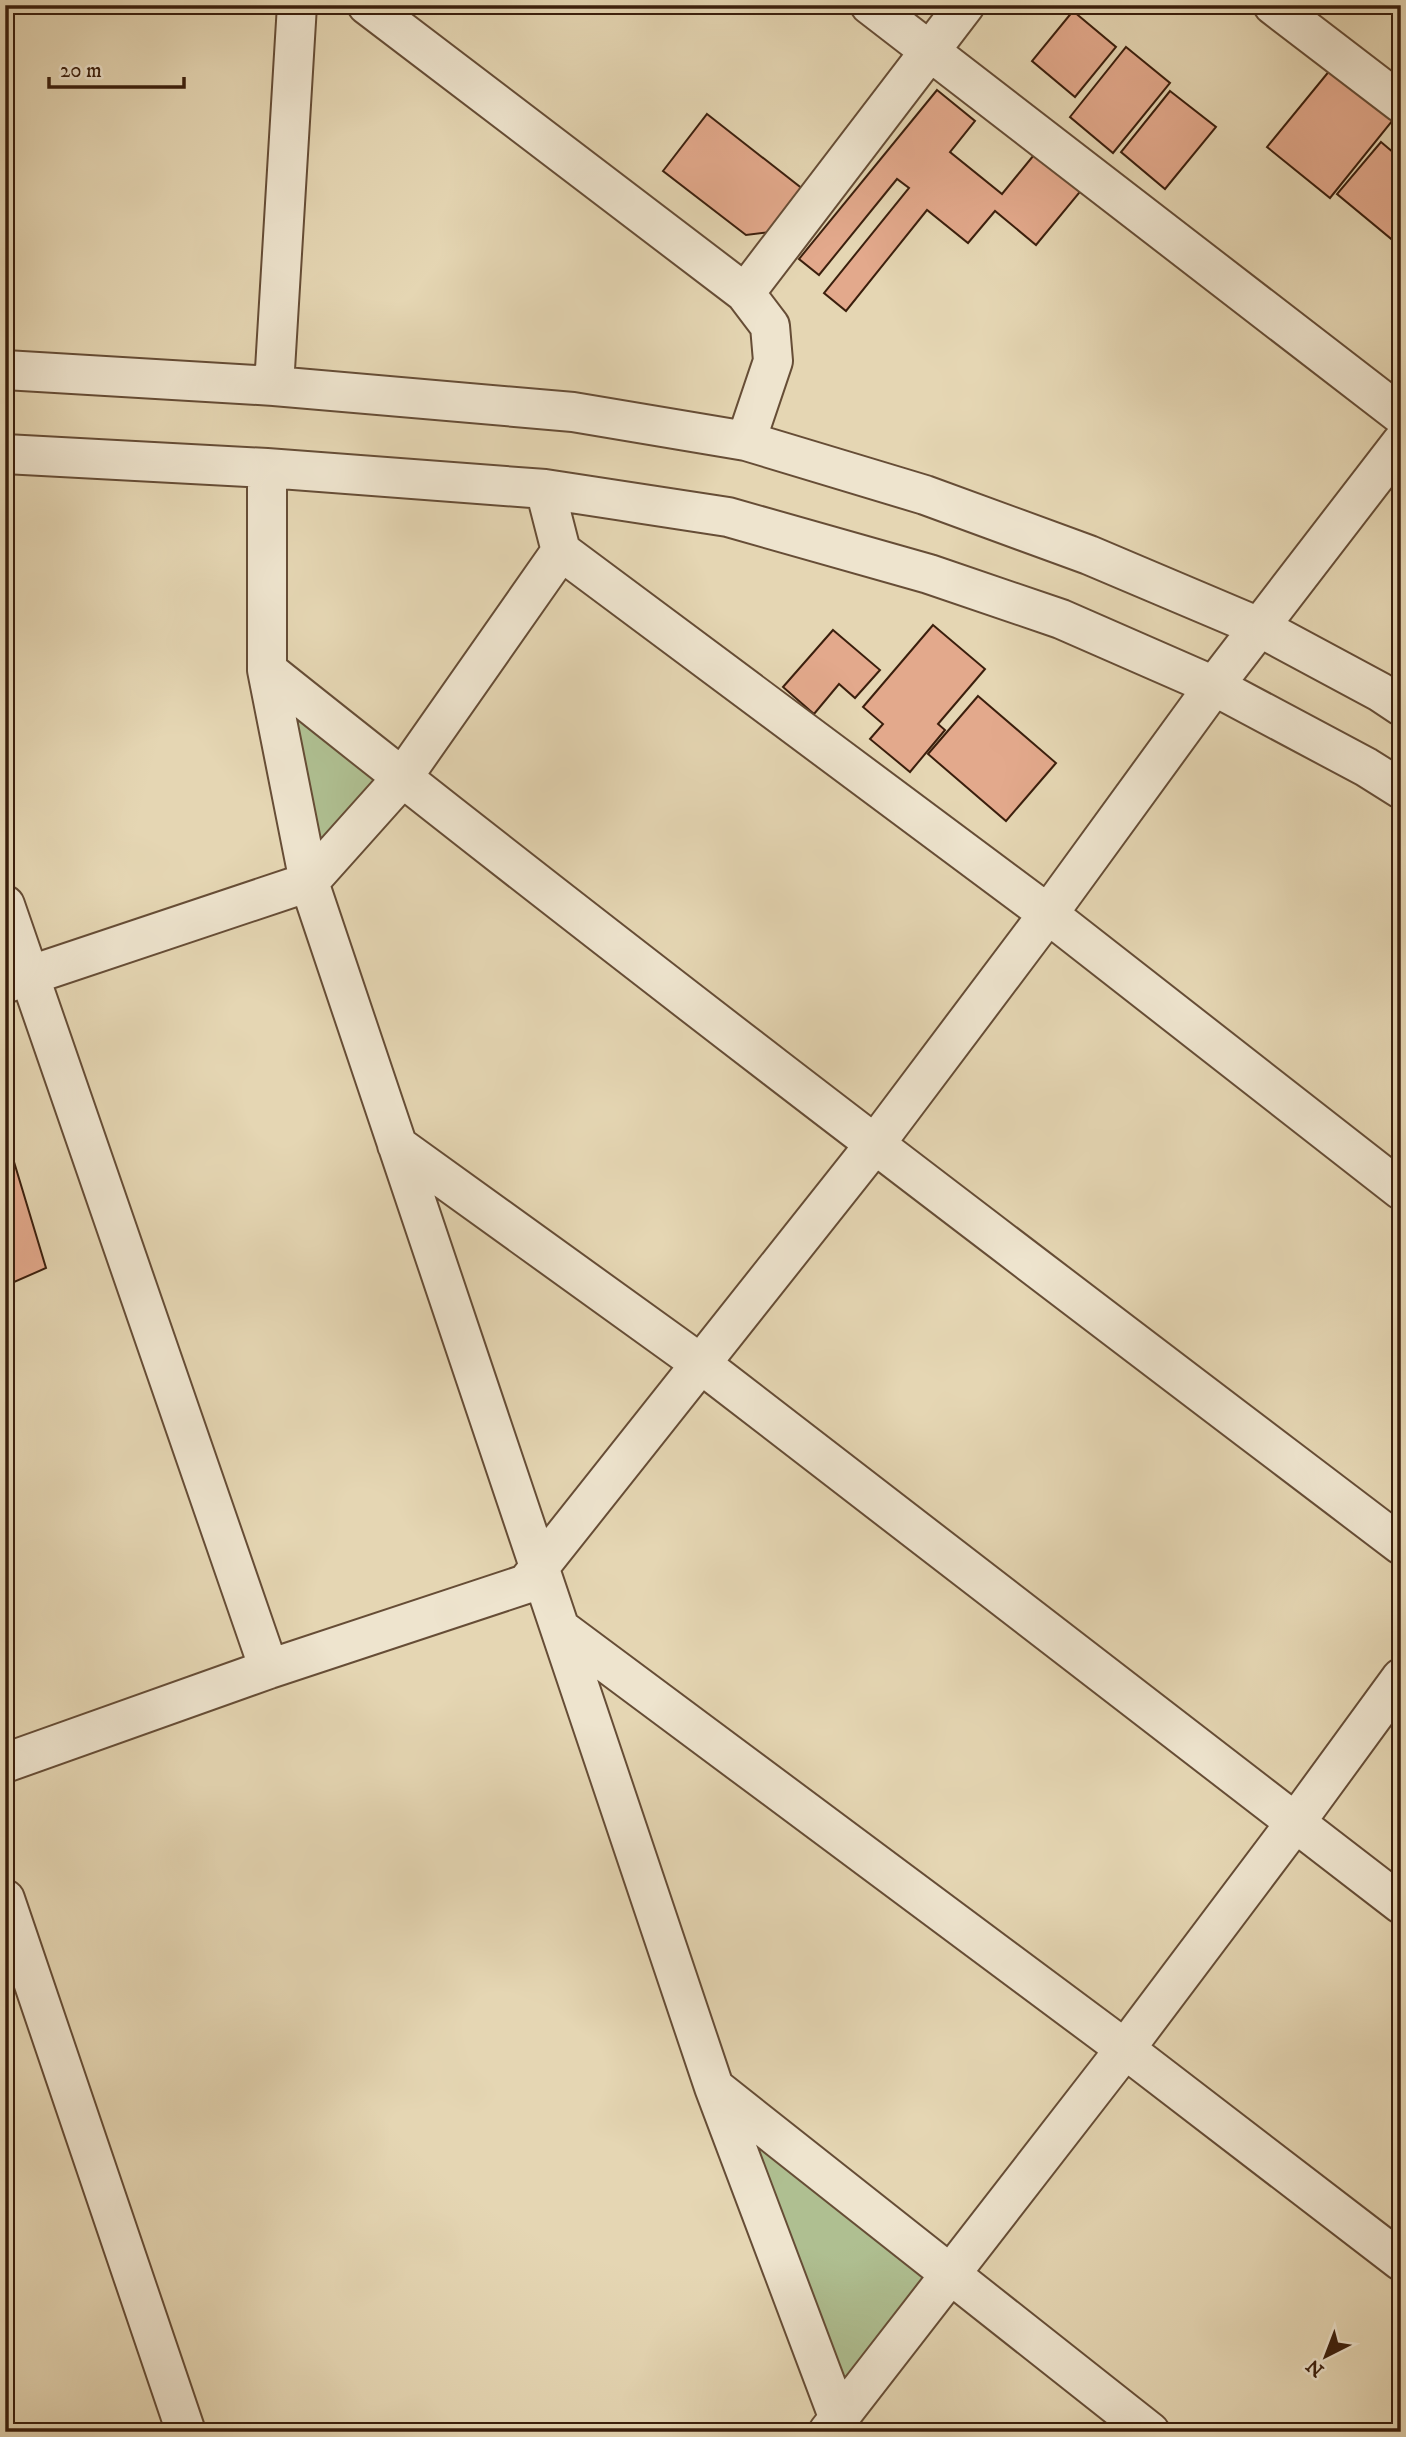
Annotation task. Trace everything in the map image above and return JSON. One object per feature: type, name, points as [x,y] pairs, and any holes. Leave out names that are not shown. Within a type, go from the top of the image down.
[{"type":"street","points":[[274,386],[297,5]]},
{"type":"street","points":[[367,5],[745,293],[770,326],[773,361],[746,441]]},
{"type":"street","points":[[870,5],[1401,415]]},
{"type":"street","points":[[745,293],[965,5]]},
{"type":"street","points":[[1273,5],[1401,103]]},
{"type":"street","points":[[5,370],[274,386],[573,412],[746,441],[912,491],[1089,555],[1259,627],[1401,706]]},
{"type":"street","points":[[5,1763],[269,1669],[526,1584],[875,1143],[1048,914],[1214,686],[1401,443]]},
{"type":"street","points":[[5,454],[267,468],[545,489],[728,517],[929,574],[1061,620],[1214,686],[1366,767],[1401,789]]},
{"type":"street","points":[[267,468],[267,670],[309,882],[714,2087],[834,2425]]},
{"type":"street","points":[[545,489],[561,551],[1048,914],[1401,1190]]},
{"type":"street","points":[[18,980],[309,882],[402,778],[561,551]]},
{"type":"street","points":[[267,670],[402,778],[875,1143],[1401,1545]]},
{"type":"street","points":[[5,905],[18,980],[269,1669]]},
{"type":"street","points":[[397,1144],[701,1364],[1401,1904]]},
{"type":"street","points":[[561,1629],[1125,2049],[1401,2261]]},
{"type":"street","points":[[834,2425],[1125,2049],[1401,1678]]},
{"type":"street","points":[[5,1899],[186,2432]]},
{"type":"street","points":[[714,2087],[1150,2432]]},
{"type":"green space","points":[[267,670],[402,778],[309,882]]},
{"type":"green space","points":[[714,2087],[950,2275],[839,2419]]},
{"type":"building","points":[[1073,11],[1116,47],[1075,97],[1032,61]]},
{"type":"building","points":[[1126,47],[1170,83],[1113,153],[1070,117]]},
{"type":"building","points":[[1335,64],[1397,115],[1330,198],[1267,147]]},
{"type":"building","points":[[937,90],[975,121],[950,152],[1002,194],[1038,150],[1084,187],[1036,245],[995,211],[968,243],[927,210],[846,311],[824,293],[909,188],[897,179],[819,275],[799,259]]},
{"type":"building","points":[[1170,91],[1216,127],[1165,189],[1121,152]]},
{"type":"building","points":[[707,114],[804,190],[771,232],[746,235],[663,171]]},
{"type":"building","points":[[1381,142],[1401,159],[1401,247],[1337,194]]},
{"type":"building","points":[[933,625],[985,669],[938,724],[945,730],[910,772],[870,739],[883,724],[863,707]]},
{"type":"building","points":[[833,630],[880,670],[855,698],[839,684],[814,714],[783,687]]},
{"type":"building","points":[[978,696],[1056,763],[1006,821],[928,754]]},
{"type":"building","points":[[5,1132],[46,1268],[5,1286]]}]
